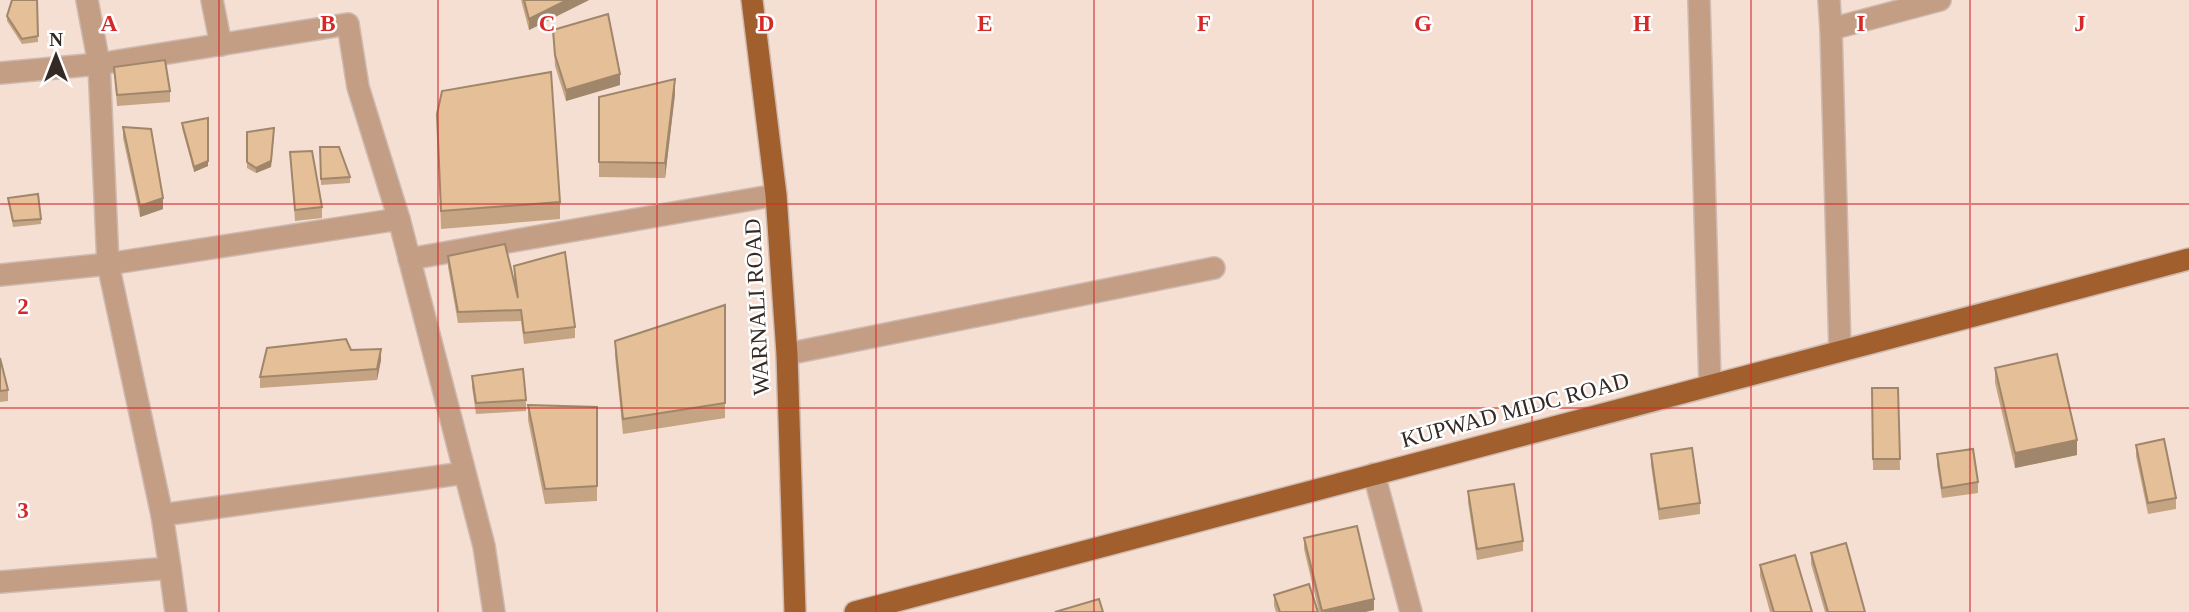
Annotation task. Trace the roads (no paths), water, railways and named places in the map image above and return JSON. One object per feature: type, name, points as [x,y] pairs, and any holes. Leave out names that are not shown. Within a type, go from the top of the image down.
[{"type":"main road","name":"WARNALI ROAD","points":[[751,0],[776,195],[787,354],[795,612]]},
{"type":"main road","name":"KUPWAD MIDC ROAD","points":[[855,612],[887,608],[1374,474],[2189,259]]},
{"type":"street","points":[[87,0],[99,64],[108,264],[162,514],[176,612]]},
{"type":"street","points":[[212,0],[221,46]]},
{"type":"street","points":[[1699,0],[1710,385]]},
{"type":"street","points":[[1829,0],[1840,351]]},
{"type":"street","points":[[1831,29],[1940,0]]},
{"type":"street","points":[[0,73],[99,64],[348,24],[358,87],[399,219],[484,546],[494,612]]},
{"type":"street","points":[[409,259],[776,195]]},
{"type":"street","points":[[0,275],[108,264],[399,219]]},
{"type":"street","points":[[787,354],[1214,268]]},
{"type":"street","points":[[162,514],[464,473]]},
{"type":"street","points":[[1374,474],[1411,612]]},
{"type":"street","points":[[0,582],[170,568]]}]
